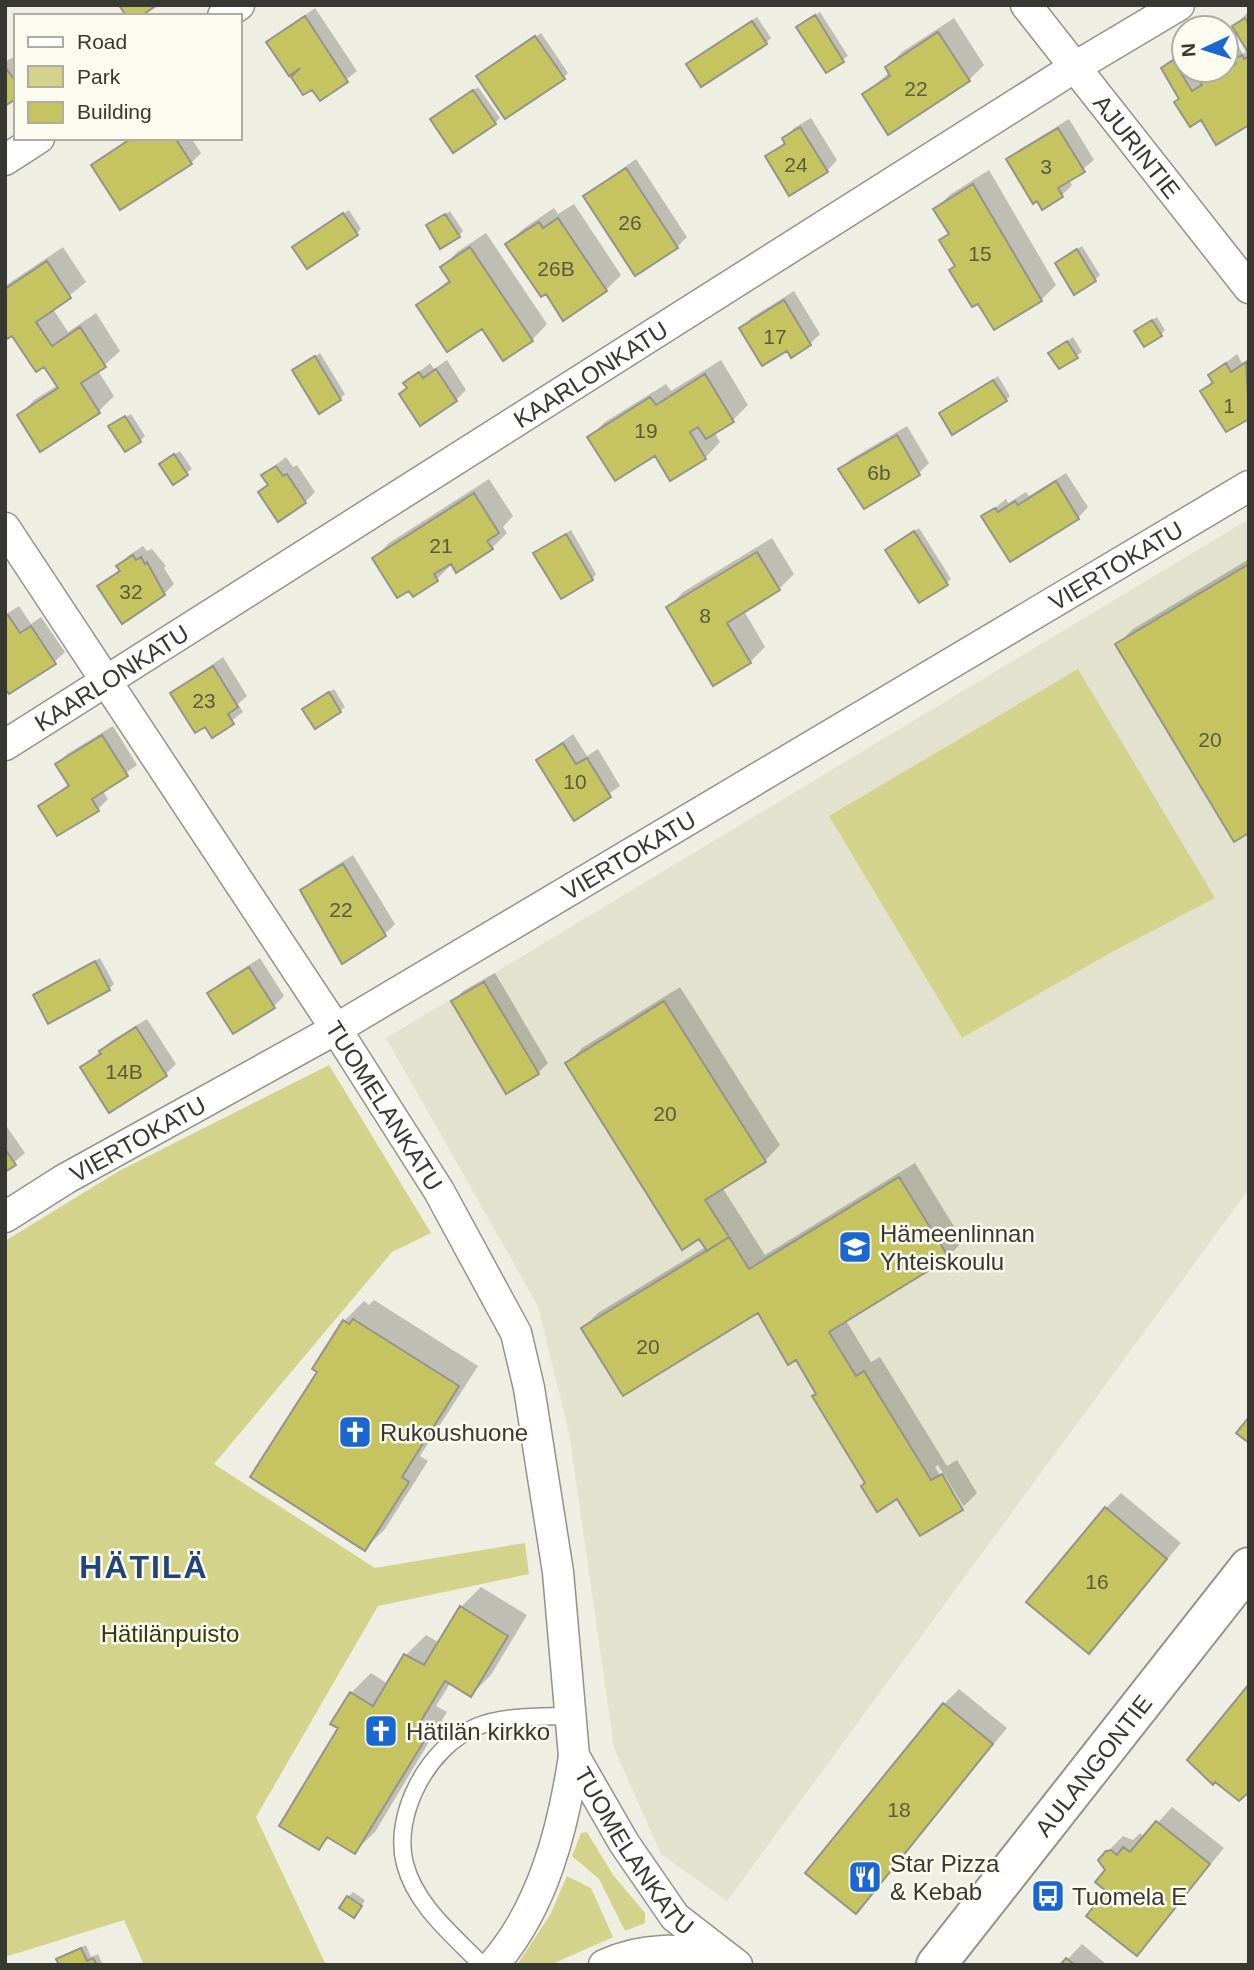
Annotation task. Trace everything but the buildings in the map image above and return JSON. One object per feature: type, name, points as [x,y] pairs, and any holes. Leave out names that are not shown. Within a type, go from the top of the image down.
[{"type":"main road","name":"AULANGONTIE","points":[[936,1965],[1249,1567]]},
{"type":"street","name":"AJURINTIE","points":[[1026,5],[1249,288]]},
{"type":"street","name":"KAARLONKATU","points":[[5,745],[1075,67],[1179,5]]},
{"type":"street","points":[[5,160],[36,140]]},
{"type":"street","name":"VIERTOKATU","points":[[5,1217],[65,1179],[336,1029],[1249,486]]},
{"type":"street","name":"TUOMELANKATU","points":[[5,528],[336,1029],[439,1191],[516,1333],[529,1388],[558,1572],[574,1756],[566,1815],[544,1875],[528,1912],[493,1965]]},
{"type":"street","name":"TUOMELANKATU","points":[[574,1756],[624,1843],[675,1917],[732,1961]]},
{"type":"street","points":[[604,1965],[628,1954],[677,1948],[732,1961]]},
{"type":"lane","points":[[482,1965],[435,1919],[405,1865],[400,1830],[408,1802],[446,1748],[475,1727],[514,1719],[571,1716]]},
{"type":"shaded area","name":"Hämeenlinnan Yhteiskoulu","points":[[1249,519],[1249,1189],[727,1901],[661,1854],[614,1748],[569,1433],[538,1306],[386,1038]]},
{"type":"green space","points":[[1078,669],[1215,898],[1110,953],[962,1038],[829,816]]},
{"type":"green space","name":"Hätilänpuisto","points":[[329,1065],[431,1233],[392,1252],[214,1464],[375,1568],[525,1543],[529,1574],[378,1606],[256,1817],[326,1965],[144,1965],[124,1920],[5,1957],[5,1241],[119,1171]]},
{"type":"green space","points":[[587,1832],[613,1875],[645,1913],[645,1923],[625,1931],[599,1879],[572,1856],[581,1833]]},
{"type":"green space","points":[[567,1876],[591,1888],[613,1937],[550,1965],[517,1965],[550,1915]]},
{"type":"place","name":"Hämeenlinnan Yhteiskoulu","points":[[855,1247]]},
{"type":"place","name":"Rukoushuone","points":[[355,1432]]},
{"type":"place","name":"Hätilän kirkko","points":[[381,1731]]},
{"type":"place","name":"Star Pizza & Kebab","points":[[865,1877]]},
{"type":"place","name":"Tuomela E","points":[[1048,1896]]},
{"type":"district","name":"HÄTILÄ","points":[[144,1567]]}]
